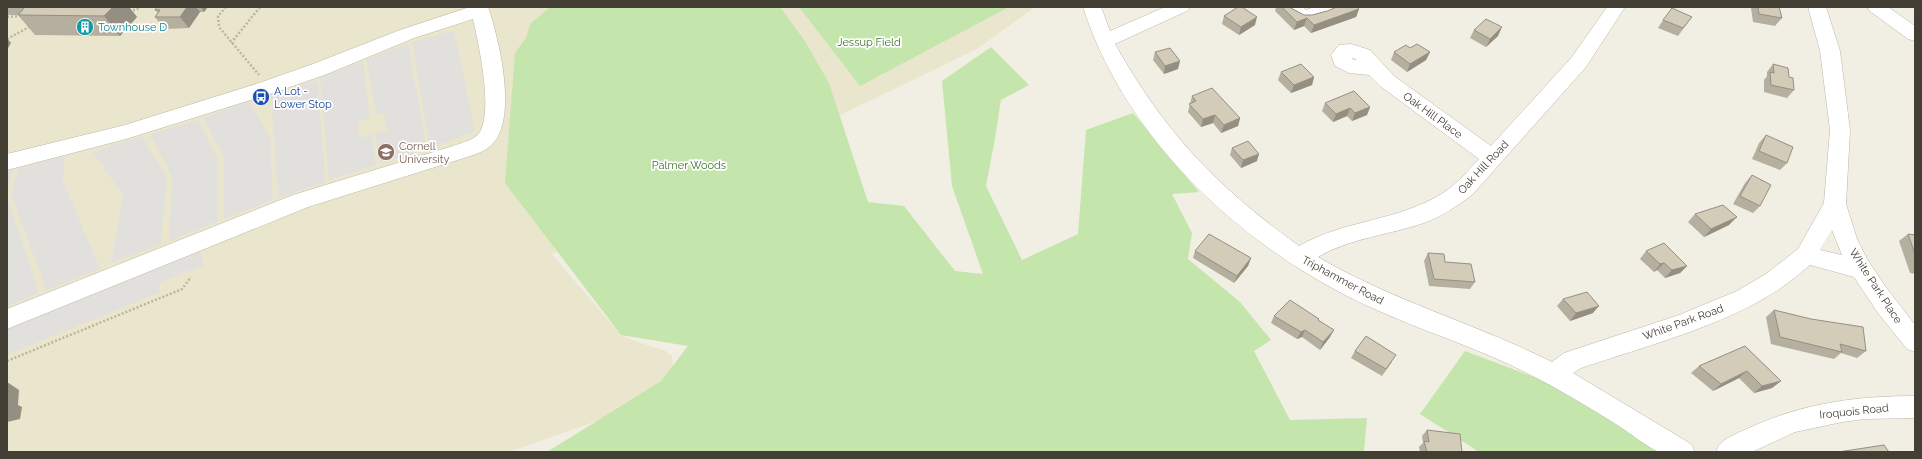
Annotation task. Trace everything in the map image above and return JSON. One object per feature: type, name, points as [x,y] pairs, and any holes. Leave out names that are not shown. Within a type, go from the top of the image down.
[{"type":"street","name":"Triphammer Road","points":[[1092,7],[1104,41],[1125,80],[1154,123],[1180,155],[1235,210],[1300,257],[1377,299],[1500,350],[1554,375],[1682,452]]},
{"type":"street","points":[[1104,41],[1181,7]]},
{"type":"street","points":[[1291,7],[1302,18],[1334,7]]},
{"type":"street","name":"Oak Hill Road","points":[[1300,257],[1318,246],[1338,238],[1418,216],[1451,199],[1464,189],[1589,49],[1616,7]]},
{"type":"street","name":"White Park Road","points":[[1554,375],[1573,360],[1685,323],[1744,298],[1774,281],[1806,254],[1835,204],[1840,130],[1830,51],[1817,7]]},
{"type":"street","points":[[1876,7],[1915,35]]},
{"type":"street","points":[[7,162],[126,132],[269,87],[480,8],[491,54],[495,108],[493,124],[488,137],[472,147],[450,155],[287,206],[7,318]]},
{"type":"street","name":"Oak Hill Place","points":[[1375,69],[1387,81],[1492,158]]},
{"type":"street","name":"White Park Place","points":[[1835,204],[1846,240],[1863,270],[1898,321],[1915,342]]},
{"type":"street","points":[[1806,254],[1863,270]]},
{"type":"street","name":"Iroquois Road","points":[[1729,452],[1774,428],[1808,416],[1847,409],[1887,406],[1915,407]]},
{"type":"path","points":[[122,11],[136,10],[141,7]]},
{"type":"path","points":[[226,7],[218,16],[219,27],[269,87]]},
{"type":"path","points":[[231,43],[260,7]]},
{"type":"path","points":[[7,17],[22,16]]},
{"type":"path","points":[[7,39],[34,24]]},
{"type":"path","points":[[7,361],[182,289],[191,277]]},
{"type":"shaded area","name":"Cornell University","points":[[7,7],[1035,7],[977,49],[552,254],[621,335],[640,343],[664,350],[672,356],[673,367],[661,381],[638,401],[589,424],[509,452],[7,452]]},
{"type":"shaded area","points":[[454,30],[475,131],[430,148],[412,42]]},
{"type":"shaded area","points":[[408,44],[427,149],[380,163],[375,134],[387,131],[384,113],[376,115],[366,59]]},
{"type":"shaded area","points":[[363,62],[370,118],[357,122],[360,138],[372,134],[376,165],[329,180],[320,77]]},
{"type":"shaded area","points":[[318,80],[325,182],[278,198],[271,94]]},
{"type":"shaded area","points":[[249,101],[270,137],[273,200],[224,219],[224,157],[203,118]]},
{"type":"shaded area","points":[[198,120],[217,158],[218,221],[169,241],[172,176],[150,134]]},
{"type":"shaded area","points":[[142,136],[167,178],[161,244],[111,263],[123,196],[93,152]]},
{"type":"shaded area","points":[[65,156],[63,181],[100,269],[47,290],[11,195],[18,168]]},
{"type":"shaded area","points":[[13,168],[7,196],[7,170]]},
{"type":"shaded area","points":[[7,196],[39,293],[7,306]]},
{"type":"shaded area","points":[[200,248],[204,265],[159,283],[161,292],[7,355],[7,326]]},
{"type":"green space","name":"Palmer Woods","points":[[550,7],[780,7],[805,41],[829,83],[868,202],[904,206],[955,271],[983,274],[952,186],[942,81],[991,47],[1029,85],[1001,100],[986,186],[1022,260],[1078,234],[1086,130],[1133,113],[1199,192],[1172,194],[1192,233],[1188,259],[1240,302],[1271,340],[1254,351],[1290,420],[1367,418],[1364,452],[547,452],[661,381],[688,346],[621,335],[505,183],[515,53],[526,38],[530,24]]},
{"type":"green space","name":"Jessup Field","points":[[799,7],[1009,7],[860,86]]},
{"type":"green space","points":[[1465,351],[1597,401],[1670,452],[1475,452],[1476,450],[1420,414]]},
{"type":"building","points":[[25,7],[113,7],[104,16],[18,15]]},
{"type":"building","points":[[157,7],[187,7],[180,17],[155,17],[160,10],[155,10]]},
{"type":"building","points":[[1238,7],[1242,7],[1257,17],[1241,27],[1224,16]]},
{"type":"building","points":[[1282,7],[1289,7],[1304,15],[1312,15],[1337,7],[1357,7],[1359,9],[1314,25],[1307,18],[1297,22]]},
{"type":"building","points":[[1758,7],[1779,7],[1782,18],[1759,14]]},
{"type":"building","points":[[1672,8],[1692,17],[1683,28],[1663,20]]},
{"type":"building","points":[[1486,19],[1502,27],[1490,39],[1474,30]]},
{"type":"building","points":[[1417,44],[1430,52],[1410,64],[1394,52],[1406,45],[1410,48]]},
{"type":"building","points":[[1170,48],[1180,61],[1165,66],[1155,52]]},
{"type":"building","points":[[1301,64],[1314,77],[1294,85],[1281,72]]},
{"type":"building","points":[[1773,64],[1788,68],[1789,77],[1793,78],[1794,90],[1771,85],[1770,72],[1774,73]]},
{"type":"building","points":[[1212,88],[1240,118],[1224,125],[1215,115],[1203,119],[1189,104],[1196,101],[1192,96]]},
{"type":"building","points":[[1354,91],[1370,107],[1355,113],[1350,108],[1336,114],[1325,103]]},
{"type":"building","points":[[1766,135],[1793,147],[1787,163],[1759,151]]},
{"type":"building","points":[[1248,141],[1259,154],[1243,160],[1232,148]]},
{"type":"building","points":[[1752,175],[1771,185],[1760,206],[1740,196]]},
{"type":"building","points":[[1723,205],[1737,217],[1711,229],[1695,214]]},
{"type":"building","points":[[1209,234],[1251,258],[1237,276],[1195,251]]},
{"type":"building","points":[[1908,234],[1915,235],[1915,254]]},
{"type":"building","points":[[1664,243],[1687,266],[1672,270],[1664,263],[1660,264],[1646,251]]},
{"type":"building","points":[[1428,253],[1444,254],[1445,262],[1471,264],[1475,282],[1434,279]]},
{"type":"building","points":[[1587,292],[1599,306],[1576,313],[1563,299]]},
{"type":"building","points":[[1290,300],[1334,330],[1323,342],[1305,330],[1301,332],[1274,316]]},
{"type":"building","points":[[1774,310],[1811,319],[1863,327],[1866,351],[1840,344],[1842,352],[1780,337]]},
{"type":"building","points":[[1366,336],[1396,355],[1386,369],[1355,351]]},
{"type":"building","points":[[1745,346],[1781,381],[1762,386],[1747,371],[1721,384],[1699,366]]},
{"type":"building","points":[[1427,430],[1460,434],[1462,452],[1427,452],[1424,441],[1429,442]]},
{"type":"building","points":[[1884,445],[1889,452],[1838,452]]},
{"type":"place","name":"Townhouse D","points":[[85,27]]},
{"type":"place","name":"A Lot - Lower Stop","points":[[261,97]]},
{"type":"place","name":"Cornell University","points":[[386,152]]}]
